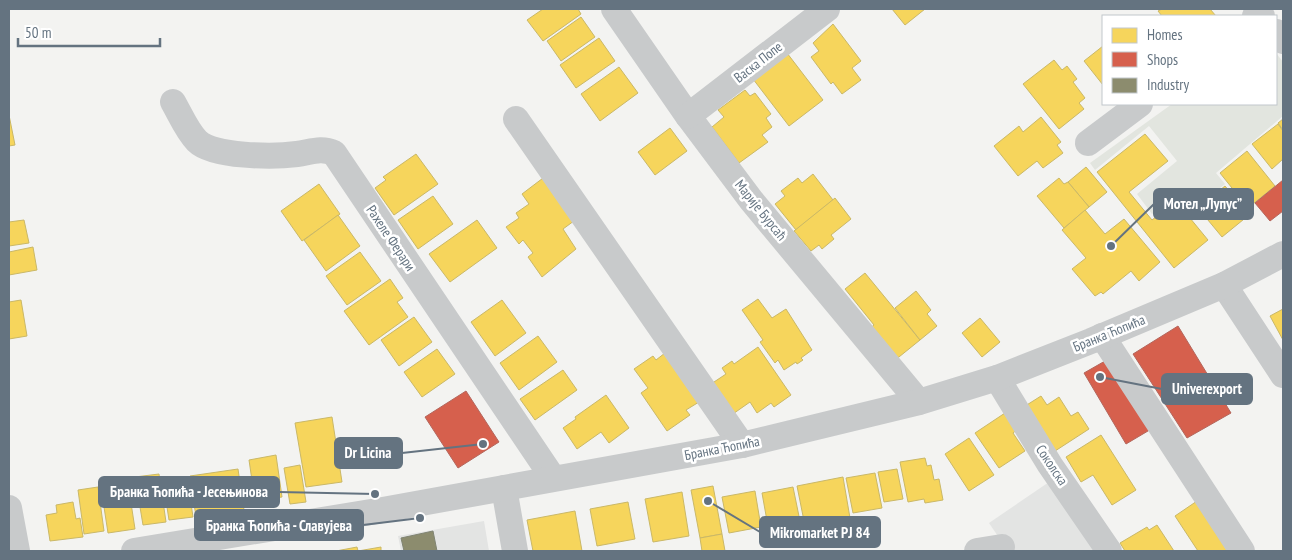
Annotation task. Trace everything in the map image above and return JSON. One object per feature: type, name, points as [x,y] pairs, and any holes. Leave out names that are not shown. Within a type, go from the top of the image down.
[{"type":"street","name":"Марије Бурсаћ","points":[[614,9],[688,116],[751,200],[919,402]]},
{"type":"street","name":"Васка Попе","points":[[688,116],[828,9]]},
{"type":"street","name":"Рахеле Ферари","points":[[173,102],[196,140],[208,150],[228,154],[295,154],[324,149],[334,153],[553,478]]},
{"type":"street","points":[[1088,143],[1139,105]]},
{"type":"street","points":[[516,119],[742,445]]},
{"type":"street","name":"Бранка Ћопића","points":[[134,551],[742,445],[919,402],[997,378],[1102,336],[1224,285],[1283,254]]},
{"type":"street","points":[[1224,285],[1283,375]]},
{"type":"street","points":[[1102,336],[1242,551]]},
{"type":"street","name":"Соколска","points":[[997,378],[1050,465],[1109,551]]},
{"type":"street","points":[[504,488],[516,551]]},
{"type":"street","points":[[9,508],[17,551]]},
{"type":"shaded area","points":[[1277,54],[1283,62],[1283,116],[1216,173],[1225,184],[1191,211],[1177,194],[1152,214],[1137,194],[1177,161],[1149,126],[1095,170],[1090,163],[1171,105],[1277,105]]},
{"type":"shaded area","points":[[1052,480],[1101,551],[1008,551],[989,523]]},
{"type":"shaded area","points":[[484,521],[489,551],[401,551],[398,536]]},
{"type":"building: Homes","points":[[543,9],[578,9],[581,14],[543,41],[527,20]]},
{"type":"building: Homes","points":[[892,9],[925,9],[905,25]]},
{"type":"building: Homes","points":[[1162,9],[1210,9],[1215,15],[1161,15],[1158,11]]},
{"type":"building: Homes","points":[[581,17],[595,37],[561,61],[547,41]]},
{"type":"building: Homes","points":[[833,24],[861,61],[852,68],[861,80],[842,94],[833,82],[831,84],[811,57],[819,51],[813,43]]},
{"type":"building: Homes","points":[[599,38],[615,61],[576,88],[560,65]]},
{"type":"building: Homes","points":[[1102,47],[1102,84],[1084,61]]},
{"type":"building: Homes","points":[[787,53],[823,100],[789,126],[753,79]]},
{"type":"building: Homes","points":[[1054,60],[1062,70],[1067,66],[1077,79],[1073,82],[1085,98],[1079,103],[1084,109],[1059,129],[1023,84]]},
{"type":"building: Homes","points":[[619,67],[638,93],[600,121],[581,94]]},
{"type":"building: Homes","points":[[745,90],[750,96],[755,93],[771,114],[766,118],[772,127],[762,135],[768,142],[739,163],[712,127],[724,117],[718,110]]},
{"type":"building: Homes","points":[[9,115],[15,145],[9,146]]},
{"type":"building: Homes","points":[[1041,117],[1061,142],[1057,145],[1063,153],[1043,168],[1037,161],[1018,176],[994,146],[1019,126],[1023,132]]},
{"type":"building: Homes","points":[[1283,119],[1283,130],[1278,123]]},
{"type":"building: Homes","points":[[1278,124],[1283,131],[1283,159],[1272,169],[1252,144]]},
{"type":"building: Homes","points":[[670,128],[687,151],[655,175],[638,152]]},
{"type":"building: Homes","points":[[1145,134],[1168,161],[1129,192],[1152,220],[1176,201],[1208,240],[1174,268],[1097,172]]},
{"type":"building: Homes","points":[[1247,151],[1275,186],[1248,208],[1220,173]]},
{"type":"building: Homes","points":[[416,154],[438,184],[394,215],[375,188],[386,180],[383,177]]},
{"type":"building: Homes","points":[[1086,167],[1107,192],[1089,207],[1068,182]]},
{"type":"building: Homes","points":[[813,174],[833,200],[796,230],[775,204],[785,196],[781,191],[798,178],[802,183]]},
{"type":"building: Homes","points":[[547,175],[578,218],[563,229],[576,249],[542,277],[528,257],[533,253],[523,240],[519,244],[506,227],[519,218],[516,213],[529,204],[522,194]]},
{"type":"building: Homes","points":[[1059,178],[1064,184],[1068,182],[1089,207],[1064,228],[1037,196]]},
{"type":"building: Homes","points":[[319,184],[340,214],[302,241],[281,211]]},
{"type":"building: Homes","points":[[1225,186],[1249,215],[1222,237],[1198,208]]},
{"type":"building: Homes","points":[[433,196],[453,224],[418,249],[398,220]]},
{"type":"building: Homes","points":[[835,198],[851,219],[831,235],[834,239],[822,249],[819,245],[811,251],[794,231]]},
{"type":"building: Homes","points":[[1085,210],[1105,234],[1124,219],[1160,262],[1139,281],[1131,271],[1103,294],[1101,292],[1095,296],[1072,269],[1086,258],[1062,230]]},
{"type":"building: Homes","points":[[338,215],[360,246],[326,271],[304,240]]},
{"type":"building: Homes","points":[[24,220],[29,243],[9,246],[9,222]]},
{"type":"building: Homes","points":[[477,220],[497,248],[450,282],[429,254]]},
{"type":"building: Homes","points":[[33,247],[37,270],[9,275],[9,252]]},
{"type":"building: Homes","points":[[360,252],[381,281],[347,305],[326,276]]},
{"type":"building: Homes","points":[[865,273],[920,340],[894,361],[868,330],[874,325],[845,289]]},
{"type":"building: Homes","points":[[390,279],[403,298],[397,302],[408,317],[369,345],[344,311]]},
{"type":"building: Homes","points":[[916,291],[931,310],[927,314],[937,326],[920,340],[895,308]]},
{"type":"building: Homes","points":[[758,299],[772,318],[786,309],[812,350],[801,358],[803,360],[797,364],[796,362],[784,370],[778,360],[775,363],[760,342],[763,340],[742,310]]},
{"type":"building: Homes","points":[[21,300],[27,336],[9,339],[9,302]]},
{"type":"building: Homes","points":[[502,300],[526,333],[495,356],[471,322]]},
{"type":"building: Homes","points":[[1283,309],[1283,340],[1270,316]]},
{"type":"building: Homes","points":[[414,317],[432,342],[399,366],[381,340]]},
{"type":"building: Homes","points":[[980,318],[1000,342],[982,357],[962,333]]},
{"type":"building: Homes","points":[[538,336],[557,362],[519,390],[500,363]]},
{"type":"building: Homes","points":[[758,347],[791,395],[774,407],[771,403],[757,413],[750,402],[730,416],[708,386],[726,374],[722,368],[732,361],[734,364]]},
{"type":"building: Homes","points":[[437,349],[455,374],[422,397],[404,372]]},
{"type":"building: Homes","points":[[665,353],[699,402],[686,410],[690,415],[667,431],[641,393],[648,388],[634,369],[653,356],[656,360]]},
{"type":"building: Homes","points":[[563,370],[577,390],[535,420],[520,399]]},
{"type":"building: Homes","points":[[606,395],[629,428],[609,443],[601,432],[577,449],[563,428]]},
{"type":"building: Homes","points":[[1041,396],[1047,405],[1059,397],[1071,416],[1078,412],[1089,429],[1052,453],[1022,408]]},
{"type":"building: Homes","points":[[1008,411],[1019,428],[1013,433],[1025,451],[999,468],[975,433]]},
{"type":"building: Homes","points":[[332,417],[342,482],[306,487],[295,423]]},
{"type":"building: Homes","points":[[1101,435],[1136,490],[1112,505],[1093,475],[1081,482],[1066,457]]},
{"type":"building: Homes","points":[[969,438],[994,475],[969,491],[945,454]]},
{"type":"building: Homes","points":[[276,455],[282,497],[255,501],[249,460]]},
{"type":"building: Homes","points":[[925,458],[927,466],[931,465],[934,480],[939,479],[943,500],[925,503],[924,499],[908,502],[900,462]]},
{"type":"building: Homes","points":[[300,465],[306,502],[290,504],[284,468]]},
{"type":"building: Homes","points":[[238,469],[244,510],[196,517],[190,476]]},
{"type":"building: Homes","points":[[897,469],[903,499],[884,502],[878,472]]},
{"type":"building: Homes","points":[[875,473],[882,508],[853,513],[846,478]]},
{"type":"building: Homes","points":[[159,474],[166,522],[143,525],[135,477]]},
{"type":"building: Homes","points":[[187,477],[193,517],[169,520],[163,481]]},
{"type":"building: Homes","points":[[843,477],[850,518],[805,526],[797,486]]},
{"type":"building: Homes","points":[[713,486],[722,534],[700,538],[691,490]]},
{"type":"building: Homes","points":[[98,487],[104,531],[84,534],[78,490]]},
{"type":"building: Homes","points":[[793,487],[801,526],[769,532],[762,493]]},
{"type":"building: Homes","points":[[129,490],[135,529],[108,533],[102,494]]},
{"type":"building: Homes","points":[[755,491],[761,527],[729,533],[722,497]]},
{"type":"building: Homes","points":[[682,492],[689,536],[653,542],[645,499]]},
{"type":"building: Homes","points":[[1200,499],[1234,551],[1198,551],[1175,516]]},
{"type":"building: Homes","points":[[73,502],[76,519],[80,518],[83,537],[50,541],[46,515],[57,513],[56,505]]},
{"type":"building: Homes","points":[[628,502],[635,539],[597,546],[590,509]]},
{"type":"building: Homes","points":[[575,511],[582,551],[533,551],[527,520]]},
{"type":"building: Homes","points":[[1157,525],[1174,551],[1125,551],[1120,543],[1147,527],[1149,530]]},
{"type":"building: Homes","points":[[722,534],[725,551],[702,551],[700,538]]},
{"type":"building: Homes","points":[[357,547],[358,551],[336,551]]},
{"type":"building: Homes","points":[[381,547],[381,551],[358,551]]},
{"type":"building: Shops","points":[[1283,180],[1283,211],[1270,221],[1255,203]]},
{"type":"building: Shops","points":[[1178,326],[1231,413],[1187,438],[1133,354]]},
{"type":"building: Shops","points":[[1112,357],[1153,428],[1126,444],[1084,373]]},
{"type":"building: Shops","points":[[466,391],[499,442],[458,468],[425,417]]},
{"type":"building: Industry","points":[[433,531],[437,551],[404,551],[401,538]]},
{"type":"place","name":"Мотел „Лупус”","points":[[1111,246]]},
{"type":"place","name":"Univerexport","points":[[1100,377]]},
{"type":"place","name":"Dr Licina","points":[[483,444]]},
{"type":"place","name":"Бранка Ћопића - Јесењинова","points":[[375,494]]},
{"type":"place","name":"Mikromarket PJ 84","points":[[708,501]]},
{"type":"place","name":"Бранка Ћопића - Славујева","points":[[420,518]]}]
